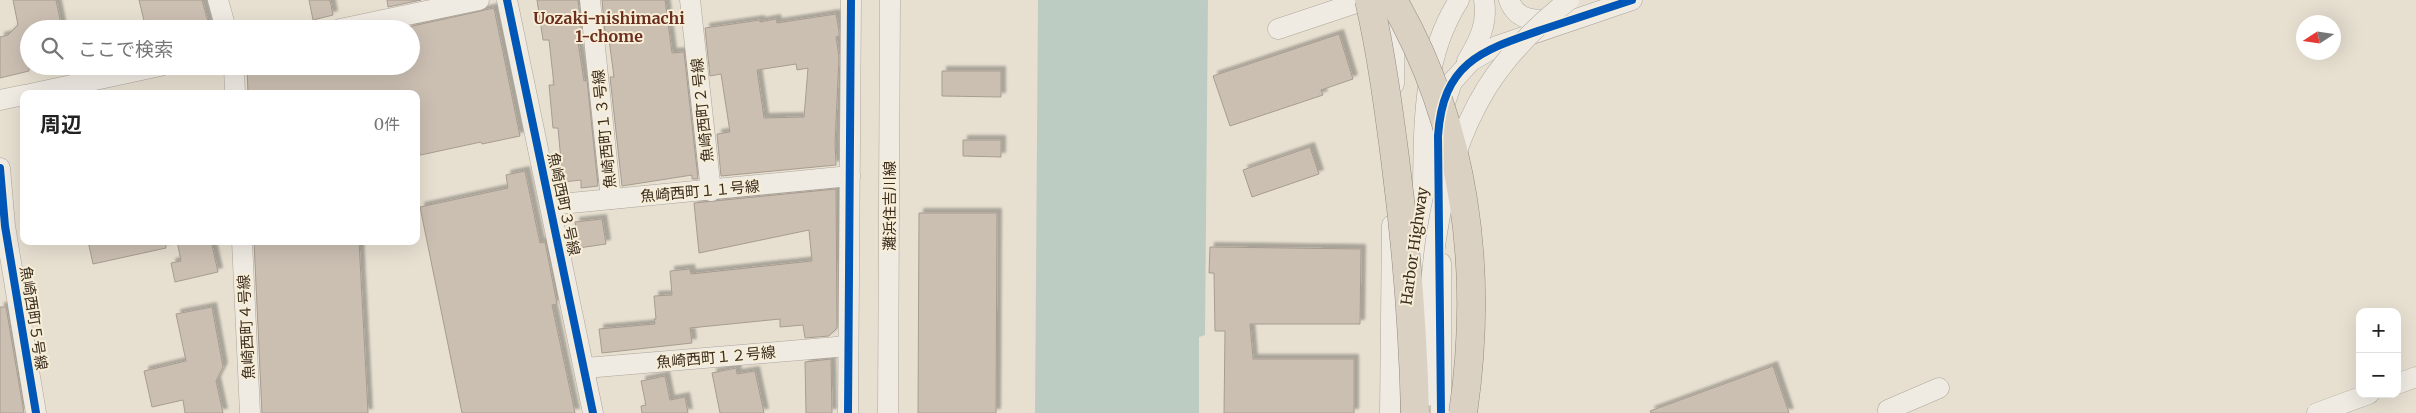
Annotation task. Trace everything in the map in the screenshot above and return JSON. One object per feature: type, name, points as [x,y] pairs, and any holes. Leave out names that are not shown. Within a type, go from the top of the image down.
[{"type":"highway","points":[[1369,0],[1384,76],[1399,191],[1413,338],[1415,413]]},
{"type":"highway","points":[[1393,0],[1422,58],[1443,115],[1464,206],[1471,258],[1472,313],[1468,371],[1462,413]]},
{"type":"street","points":[[218,0],[224,20]]},
{"type":"street","points":[[383,20],[479,0]]},
{"type":"street","name":"魚崎西町３号線","points":[[506,0],[592,413]]},
{"type":"street","name":"魚崎西町１３号線","points":[[590,0],[611,199]]},
{"type":"street","name":"魚崎西町２号線","points":[[690,0],[710,191]]},
{"type":"street","points":[[848,413],[851,0]]},
{"type":"street","name":"灘浜住吉川線","points":[[888,413],[890,0]]},
{"type":"street","points":[[1278,29],[1365,0]]},
{"type":"street","points":[[1390,413],[1394,50],[1397,19],[1404,0]]},
{"type":"street","points":[[1421,413],[1424,148],[1427,89],[1433,58],[1459,0]]},
{"type":"street","points":[[1461,71],[1481,37],[1486,10],[1484,0]]},
{"type":"street","points":[[1509,0],[1513,11],[1522,17],[1530,19],[1556,20],[1582,16]]},
{"type":"street","name":"Harbor Highway","points":[[1415,413],[1417,336],[1423,265],[1427,230],[1440,168],[1463,107],[1477,82],[1516,32],[1550,0]]},
{"type":"street","name":"Harbor Highway","points":[[1427,413],[1428,337],[1434,257],[1444,201],[1462,140],[1473,113],[1503,64],[1540,25],[1569,0]]},
{"type":"street","points":[[1442,413],[1438,136],[1440,118],[1452,82],[1471,61],[1496,46],[1632,0]]},
{"type":"street","points":[[49,90],[118,75]]},
{"type":"street","points":[[234,75],[235,90]]},
{"type":"street","points":[[0,100],[20,96]]},
{"type":"street","name":"魚崎西町５号線","points":[[0,168],[6,226],[36,413]]},
{"type":"street","name":"魚崎西町１１号線","points":[[550,205],[850,176]]},
{"type":"street","name":"魚崎西町４号線","points":[[242,245],[250,413]]},
{"type":"street","name":"魚崎西町１２号線","points":[[584,368],[848,346]]},
{"type":"street","points":[[2401,383],[2416,377]]},
{"type":"street","points":[[1885,412],[1939,388]]},
{"type":"street","points":[[2316,413],[2358,398]]},
{"type":"shaded area","points":[[1038,0],[1208,0],[1205,335],[1199,337],[1199,413],[1035,413]]},
{"type":"building","points":[[13,0],[56,0],[60,20],[20,20],[20,73],[0,78],[0,37],[8,35],[18,25]]},
{"type":"building","points":[[139,0],[202,0],[208,20],[144,20]]},
{"type":"building","points":[[309,0],[330,0],[333,15],[313,20]]},
{"type":"building","points":[[387,0],[421,0],[388,7]]},
{"type":"building","points":[[537,0],[578,0],[582,35],[577,36],[584,81],[587,80],[598,186],[581,188],[581,180],[563,182],[558,128],[553,128],[549,85],[554,85],[549,40],[543,40]]},
{"type":"building","points":[[602,0],[665,0],[672,53],[684,52],[698,179],[692,179],[692,175],[622,186],[610,77],[614,77],[608,32],[605,32]]},
{"type":"building","points":[[494,8],[520,136],[420,155],[420,90],[248,90],[247,75],[420,75],[420,24]]},
{"type":"building","points":[[836,14],[839,31],[839,36],[836,37],[839,57],[835,143],[836,165],[721,176],[717,134],[730,132],[721,74],[710,76],[705,28],[760,20],[760,22],[776,19],[777,23]],"holes":[[[796,64],[797,70],[808,68],[804,117],[764,118],[757,70]]]},
{"type":"building","points":[[1339,34],[1353,79],[1321,90],[1323,95],[1230,126],[1213,76]]},
{"type":"building","points":[[942,71],[1001,71],[1001,97],[942,96]]},
{"type":"building","points":[[963,140],[1001,140],[1001,157],[963,156]]},
{"type":"building","points":[[1310,147],[1319,174],[1252,197],[1243,170]]},
{"type":"building","points":[[525,171],[540,243],[545,242],[557,304],[552,305],[575,413],[462,413],[420,207],[508,188],[506,175]]},
{"type":"building","points":[[836,189],[837,328],[829,336],[805,338],[803,325],[780,327],[780,319],[690,328],[692,343],[602,353],[599,329],[655,324],[654,296],[672,295],[670,271],[690,269],[691,274],[812,261],[809,230],[699,253],[694,203]]},
{"type":"building","points":[[919,213],[997,213],[996,413],[918,413]]},
{"type":"building","points":[[602,219],[606,244],[579,248],[575,222]]},
{"type":"building","points":[[89,245],[166,245],[166,248],[93,264]]},
{"type":"building","points":[[178,245],[212,245],[218,272],[175,282],[171,263],[181,261]]},
{"type":"building","points":[[254,245],[359,245],[368,413],[262,413]]},
{"type":"building","points":[[1210,247],[1361,249],[1360,324],[1250,324],[1253,359],[1354,359],[1354,413],[1224,413],[1225,331],[1215,331],[1214,273],[1209,273]]},
{"type":"building","points":[[0,307],[6,307],[24,413],[0,413]]},
{"type":"building","points":[[212,307],[223,367],[216,381],[223,413],[185,413],[183,400],[152,407],[144,371],[186,361],[176,314]]},
{"type":"building","points":[[831,359],[832,413],[806,413],[805,362]]},
{"type":"building","points":[[1773,366],[1789,413],[1651,413],[1650,411]]},
{"type":"building","points":[[736,368],[737,374],[755,371],[764,413],[720,413],[712,373]]},
{"type":"building","points":[[665,376],[670,400],[685,397],[688,413],[642,413],[641,406],[646,405],[641,381]]},
{"type":"cycle path","points":[[507,0],[593,413]]},
{"type":"cycle path","points":[[848,413],[851,0]]},
{"type":"cycle path","points":[[1441,413],[1438,136],[1441,111],[1448,92],[1457,76],[1468,64],[1500,45],[1632,0]]},
{"type":"cycle path","points":[[0,168],[5,226],[36,413]]},
{"type":"district","name":"Uozaki-nishimachi 1-chome","points":[[609,27]]}]
